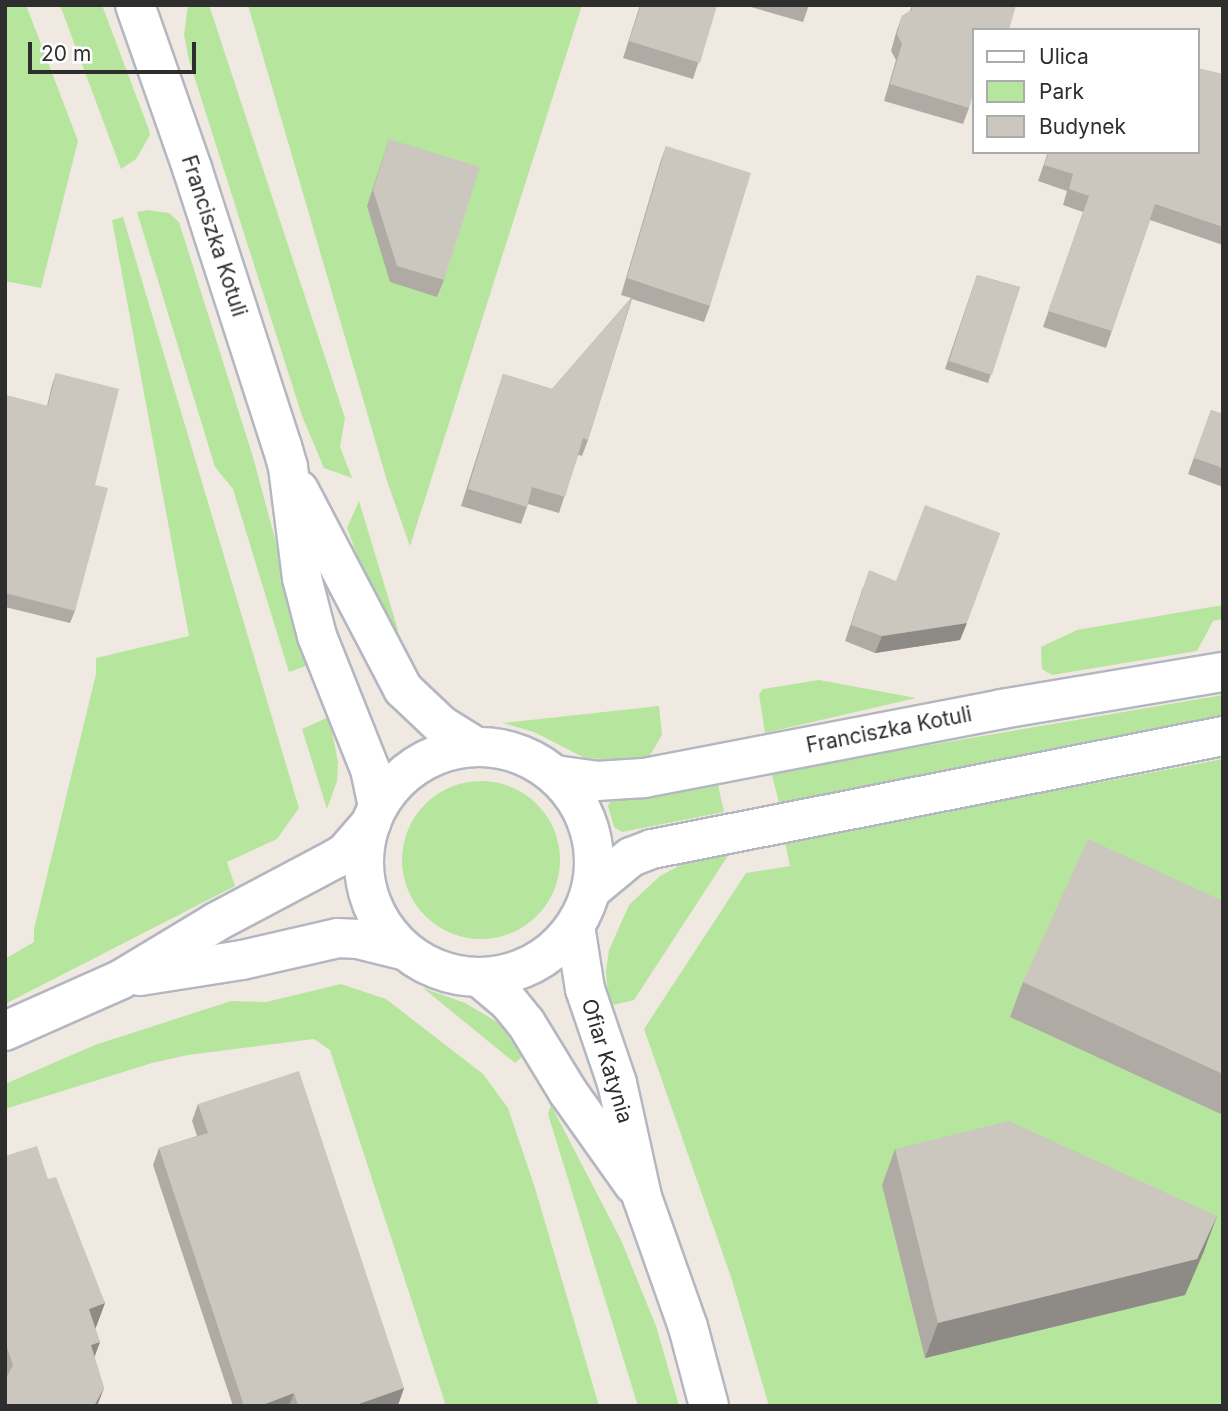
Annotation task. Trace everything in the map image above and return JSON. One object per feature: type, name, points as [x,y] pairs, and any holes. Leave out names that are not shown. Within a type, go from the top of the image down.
[{"type":"street","name":"Franciszka Kotuli","points":[[135,5],[192,168],[288,467],[403,689],[441,725],[474,746]]},
{"type":"street","name":"Franciszka Kotuli","points":[[288,467],[302,578],[314,624],[370,769],[374,814]]},
{"type":"street","name":"Franciszka Kotuli","points":[[555,775],[597,781],[652,777],[1002,709],[1223,672]]},
{"type":"street","points":[[591,890],[631,857],[652,849],[1223,736]]},
{"type":"street","points":[[5,1031],[120,979],[216,922],[345,853],[374,814],[414,766],[443,752],[474,746],[507,749],[538,762],[569,788],[588,823],[594,867],[591,890],[575,926],[564,940],[535,963],[499,976],[480,978],[457,975],[428,966],[406,951],[383,925],[368,891],[364,855],[374,814]]},
{"type":"street","name":"Ofiar Katynia","points":[[575,926],[585,989],[617,1083],[642,1196],[688,1327],[709,1406]]},
{"type":"street","points":[[120,979],[242,960],[338,938],[358,939],[406,951]]},
{"type":"street","name":"Ofiar Katynia","points":[[480,978],[508,1001],[526,1023],[568,1092],[642,1196]]},
{"type":"green space","points":[[5,5],[26,5],[78,141],[41,288],[5,281]]},
{"type":"green space","points":[[60,5],[102,5],[149,130],[150,135],[136,159],[121,169]]},
{"type":"green space","points":[[188,5],[209,5],[345,418],[340,447],[352,478],[324,468],[302,416],[189,60],[184,35]]},
{"type":"green space","points":[[248,5],[582,5],[410,546],[387,481]]},
{"type":"green space","points":[[147,210],[169,213],[179,222],[253,457],[309,665],[289,672],[233,489],[215,467],[137,212]]},
{"type":"green space","points":[[123,217],[299,808],[277,839],[227,862],[235,886],[5,1004],[5,959],[34,942],[34,929],[96,674],[96,658],[189,636],[112,220]]},
{"type":"green space","points":[[359,501],[398,630],[395,633],[366,579],[347,528]]},
{"type":"green space","points":[[1223,605],[1223,619],[1213,621],[1197,651],[1052,675],[1042,669],[1041,647],[1077,630]]},
{"type":"green space","points":[[819,680],[916,698],[765,733],[759,694],[763,689]]},
{"type":"green space","points":[[1223,695],[1223,718],[779,802],[771,772]]},
{"type":"green space","points":[[659,706],[662,735],[649,757],[636,761],[585,758],[534,732],[503,723]]},
{"type":"green space","points":[[329,717],[338,762],[337,781],[327,809],[302,729]]},
{"type":"green space","points":[[1223,759],[1223,1406],[769,1406],[731,1277],[644,1029],[746,873],[790,866],[785,842]]},
{"type":"green space","points":[[717,780],[724,812],[622,832],[614,827],[608,806],[612,799]]},
{"type":"green space","points":[[481,781],[511,787],[537,804],[554,830],[560,860],[554,890],[537,916],[511,933],[481,939],[451,933],[425,916],[408,890],[402,860],[408,830],[425,804],[451,787]]},
{"type":"green space","points":[[731,851],[634,1000],[609,1006],[606,972],[609,950],[629,905],[660,876],[692,859]]},
{"type":"green space","points":[[341,984],[386,999],[483,1074],[508,1108],[535,1188],[599,1406],[446,1406],[330,1050],[314,1039],[188,1055],[152,1063],[5,1109],[5,1084],[95,1045],[231,1001],[266,1002]]},
{"type":"green space","points":[[423,988],[465,1003],[498,1023],[523,1056],[515,1063]]},
{"type":"green space","points":[[551,1105],[621,1240],[656,1326],[679,1406],[638,1406],[548,1114]]},
{"type":"building","points":[[641,5],[717,5],[700,63],[629,41]]},
{"type":"building","points":[[913,5],[1016,5],[1010,28],[972,28],[972,98],[969,108],[890,84],[902,44],[897,34],[902,16],[912,10]]},
{"type":"building","points":[[1200,68],[1223,74],[1223,227],[1155,204],[1112,331],[1048,311],[1089,196],[1069,189],[1073,174],[1044,165],[1048,154],[1200,154]]},
{"type":"building","points":[[389,139],[480,167],[444,280],[397,266],[373,190]]},
{"type":"building","points":[[666,146],[751,173],[710,306],[627,278]]},
{"type":"building","points":[[977,275],[1020,287],[992,375],[949,361]]},
{"type":"building","points":[[632,297],[588,440],[583,438],[565,497],[532,487],[527,507],[468,489],[503,374],[552,389]]},
{"type":"building","points":[[56,373],[119,389],[95,485],[108,488],[75,611],[5,593],[5,395],[48,406]]},
{"type":"building","points":[[1211,410],[1223,414],[1223,468],[1194,458]]},
{"type":"building","points":[[925,505],[1000,533],[967,623],[882,636],[851,625],[869,570],[896,581]]},
{"type":"building","points":[[1088,839],[1223,901],[1223,1074],[1023,982]]},
{"type":"building","points":[[299,1071],[404,1388],[353,1406],[298,1406],[294,1393],[260,1406],[244,1406],[159,1148],[208,1133],[198,1104]]},
{"type":"building","points":[[1009,1121],[1217,1216],[1197,1259],[938,1323],[895,1149]]},
{"type":"building","points":[[37,1146],[48,1179],[56,1177],[105,1303],[89,1309],[100,1342],[91,1345],[104,1388],[94,1406],[5,1406],[5,1380],[13,1365],[5,1342],[5,1156]]}]
